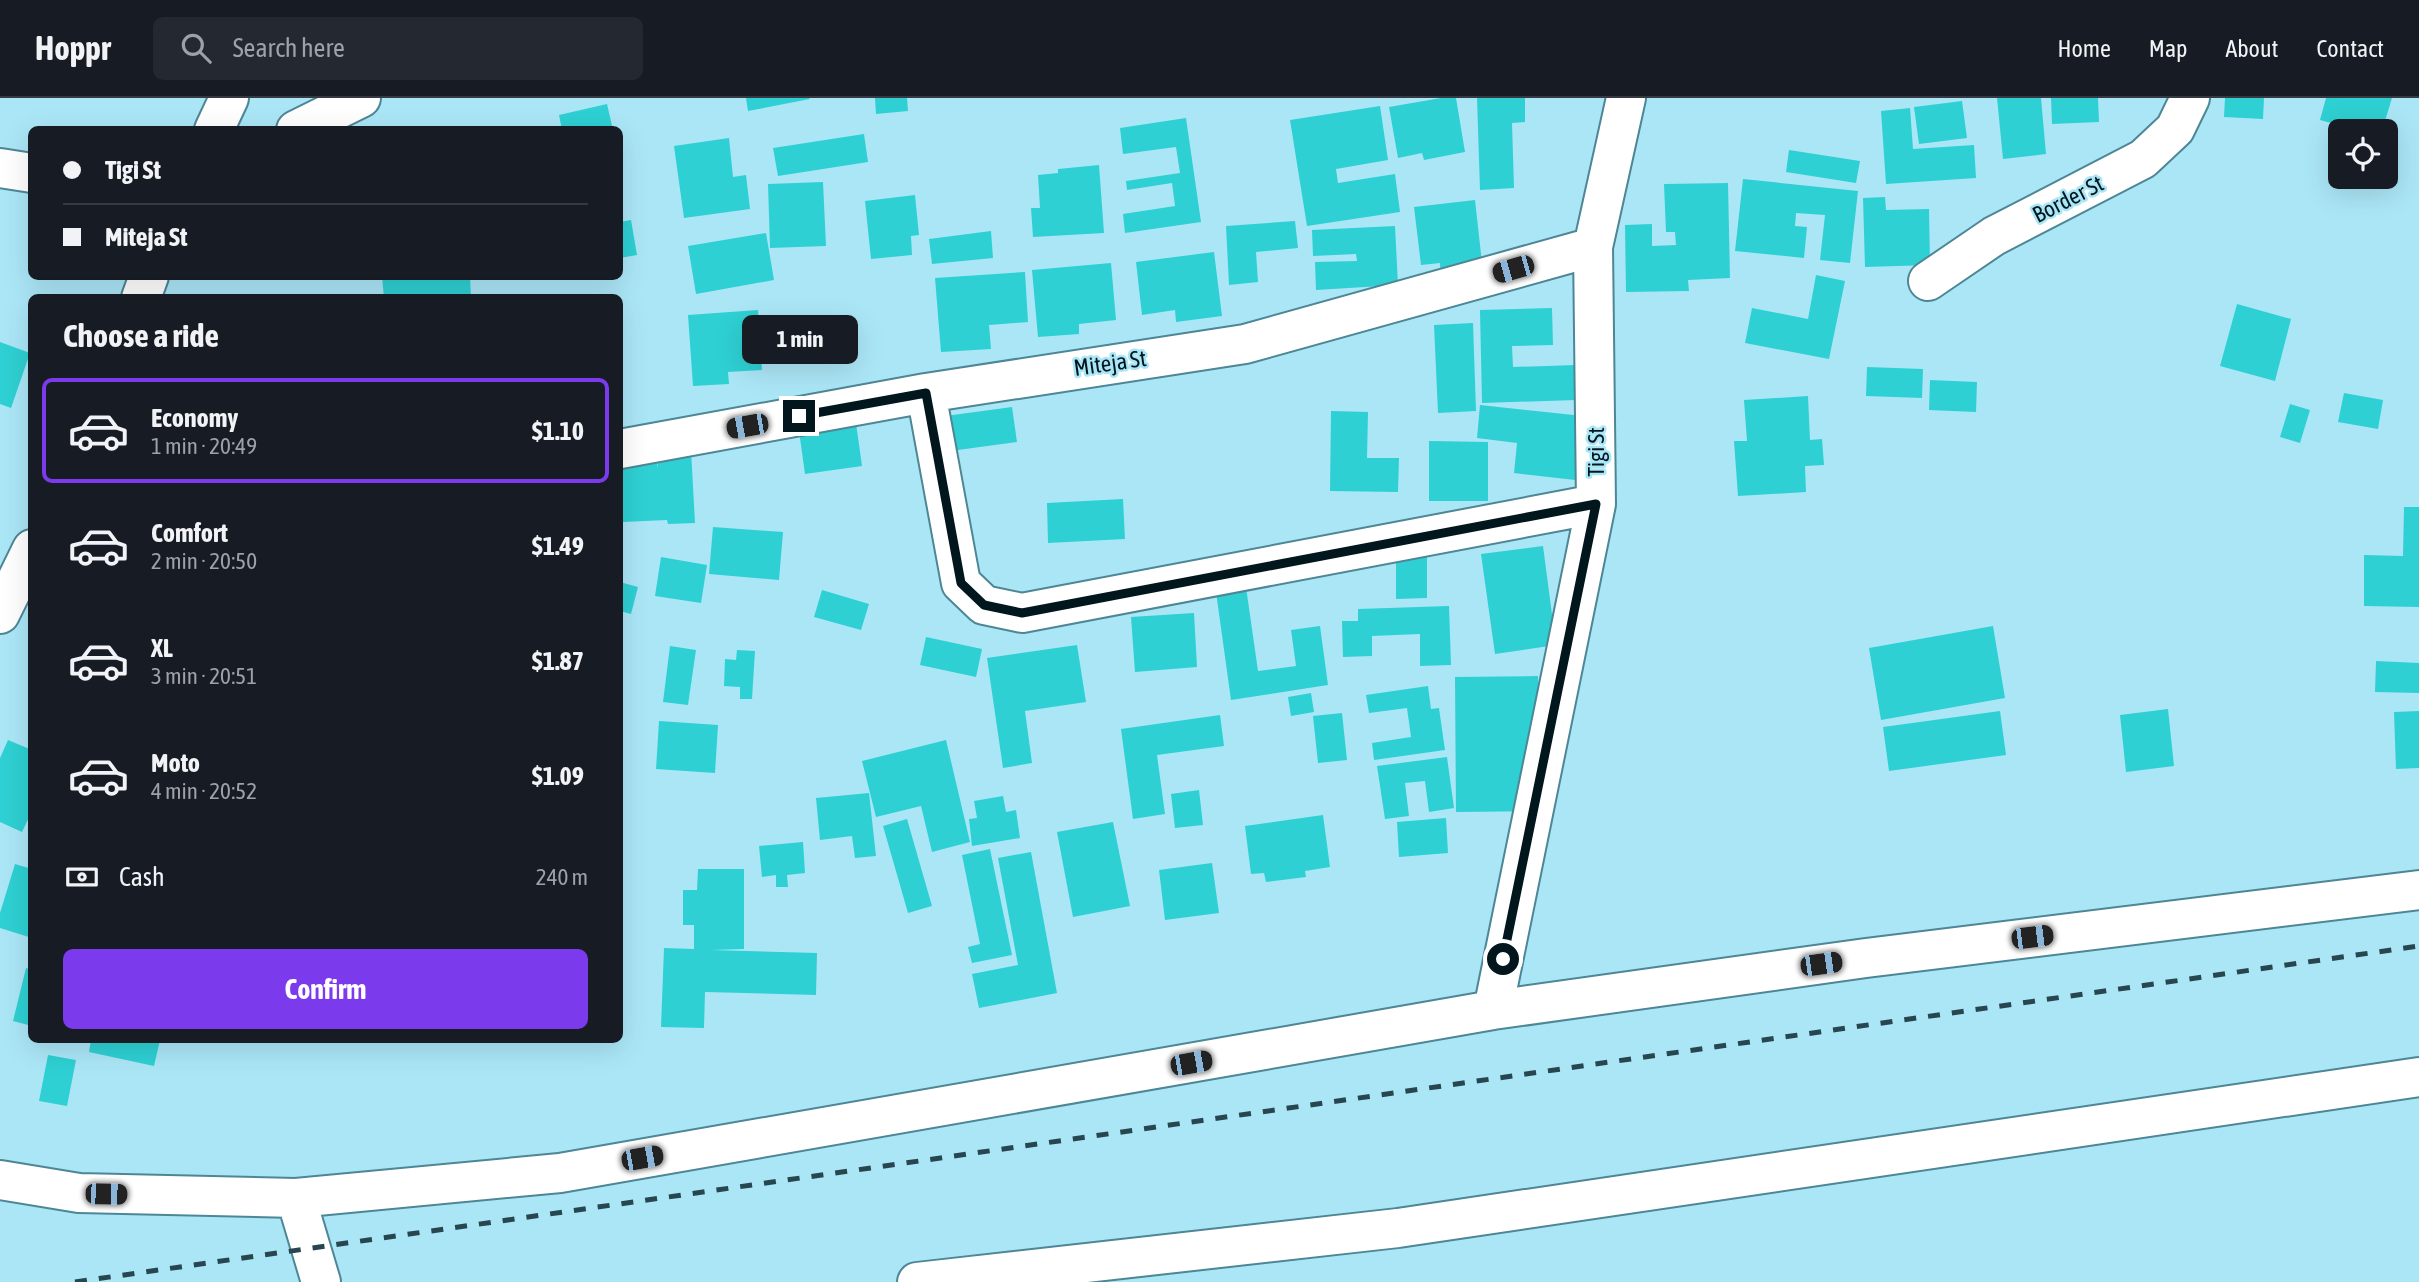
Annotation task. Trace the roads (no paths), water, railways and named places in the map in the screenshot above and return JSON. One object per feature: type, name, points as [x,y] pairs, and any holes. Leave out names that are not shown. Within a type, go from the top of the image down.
[{"type":"street","points":[[216,126],[229,98]]},
{"type":"street","points":[[304,126],[361,98]]},
{"type":"street","name":"Tigi St","points":[[1493,1010],[1596,504],[1593,247],[1626,98]]},
{"type":"street","name":"Border St","points":[[1928,281],[1994,236],[2143,159],[2175,129],[2190,98]]},
{"type":"street","points":[[0,168],[28,172]]},
{"type":"street","name":"Miteja St","points":[[623,448],[926,393],[1245,344],[1593,247]]},
{"type":"street","points":[[926,393],[961,583],[984,605],[1022,613],[1596,504]]},
{"type":"street","points":[[0,614],[28,557]]},
{"type":"street","points":[[0,1180],[79,1193],[296,1198],[560,1172],[1493,1010],[1866,958],[2419,890]]},
{"type":"street","points":[[917,1282],[1398,1228],[2419,1077]]},
{"type":"street","points":[[296,1198],[321,1282]]},
{"type":"railway","points":[[75,1282],[2419,946]]}]
